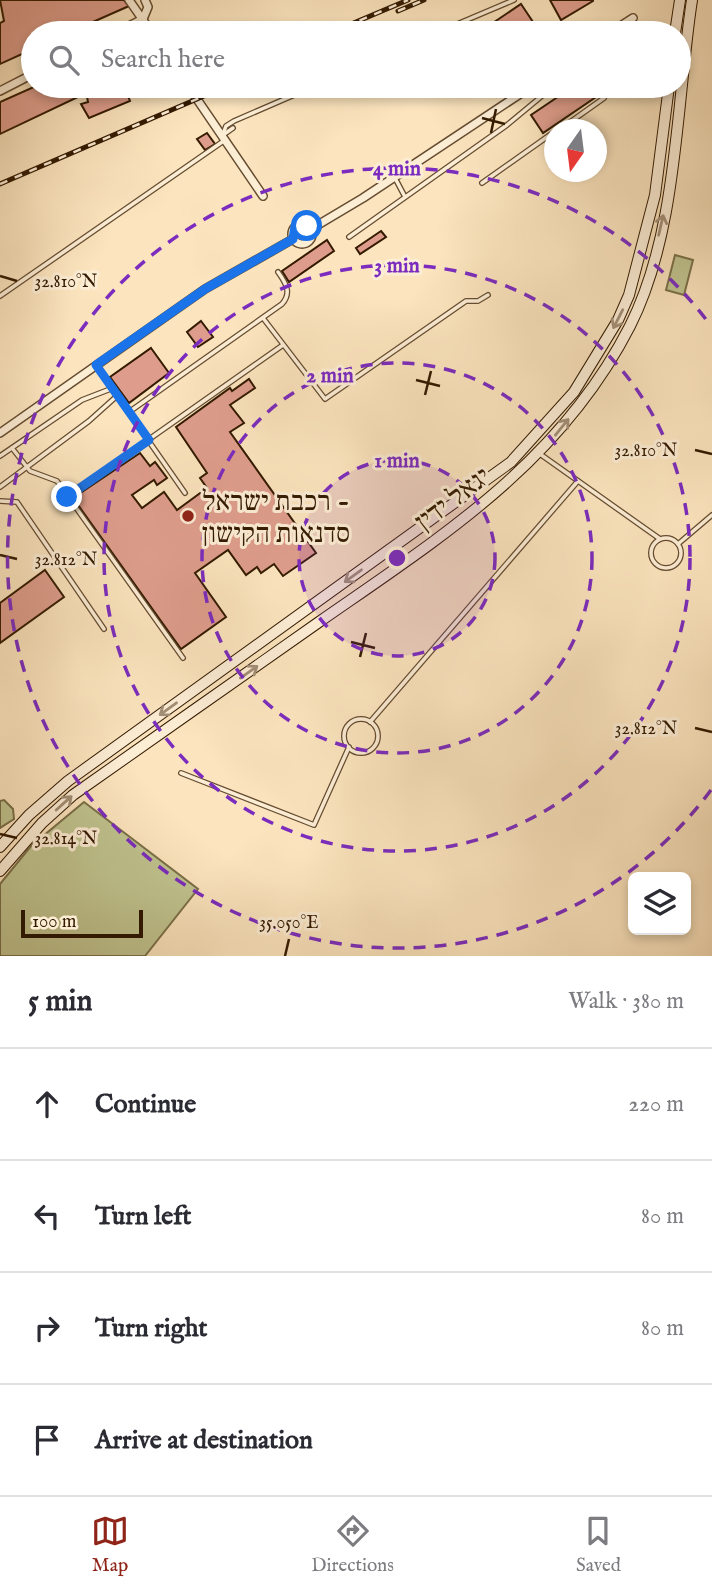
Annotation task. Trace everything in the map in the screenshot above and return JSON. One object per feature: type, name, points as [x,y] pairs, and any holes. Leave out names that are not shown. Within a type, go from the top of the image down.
[{"type":"main road","points":[[677,21],[680,0]]},
{"type":"main road","name":"יגאל ידין","points":[[689,21],[692,0]]},
{"type":"main road","name":"יגאל ידין","points":[[0,847],[29,815],[68,781],[511,462],[574,392],[618,320],[632,286],[655,195],[667,98]]},
{"type":"main road","name":"יגאל ידין","points":[[0,871],[42,823],[73,795],[471,514],[540,454],[585,398],[630,325],[656,248],[671,176],[680,98]]},
{"type":"street","points":[[129,0],[143,19]]},
{"type":"street","points":[[139,21],[143,19],[148,7],[145,0]]},
{"type":"street","points":[[629,21],[634,18]]},
{"type":"street","points":[[0,91],[21,80]]},
{"type":"street","points":[[196,98],[263,196]]},
{"type":"street","points":[[311,229],[514,98]]},
{"type":"street","points":[[293,239],[292,232],[298,225],[304,224],[311,229]]},
{"type":"street","points":[[0,433],[205,289],[293,239],[306,243],[311,238],[311,229]]},
{"type":"lane","points":[[464,21],[514,0]]},
{"type":"lane","points":[[223,138],[226,127],[234,121],[287,98]]},
{"type":"lane","points":[[349,236],[507,125],[540,98]]},
{"type":"lane","points":[[574,119],[604,98]]},
{"type":"lane","points":[[0,296],[223,138],[233,128]]},
{"type":"lane","points":[[482,183],[544,140]]},
{"type":"lane","points":[[395,177],[404,195]]},
{"type":"lane","points":[[129,412],[287,298],[286,284],[278,272]]},
{"type":"lane","points":[[262,318],[325,399],[466,301],[478,301],[488,295]]},
{"type":"lane","points":[[67,497],[284,345]]},
{"type":"lane","points":[[96,365],[185,493]]},
{"type":"lane","points":[[0,456],[82,400],[113,388]]},
{"type":"lane","points":[[0,487],[118,395]]},
{"type":"lane","points":[[12,448],[26,468],[57,481],[183,658]]},
{"type":"lane","points":[[540,454],[660,539],[670,539],[678,544]]},
{"type":"lane","points":[[370,722],[578,481]]},
{"type":"lane","points":[[0,501],[17,502],[104,629]]},
{"type":"lane","points":[[678,544],[712,515]]},
{"type":"lane","points":[[660,539],[653,546],[651,555],[655,564],[664,568],[674,566],[680,559],[678,544]]},
{"type":"lane","points":[[360,719],[370,722],[377,731],[374,747],[364,752],[349,747],[344,738],[347,727],[360,719]]},
{"type":"lane","points":[[181,773],[314,825],[349,747]]},
{"type":"green space","points":[[675,255],[693,260],[684,295],[666,290]]},
{"type":"green space","points":[[4,800],[13,809],[14,819],[0,828],[0,801]]},
{"type":"green space","points":[[84,802],[198,889],[145,956],[0,956],[0,884],[31,846]]},
{"type":"building","points":[[0,0],[124,0],[129,6],[95,21],[21,21],[21,54],[0,64],[0,23],[4,21]]},
{"type":"building","points":[[550,0],[593,0],[593,1],[561,20]]},
{"type":"building","points":[[521,4],[532,21],[496,21]]},
{"type":"building","points":[[21,93],[21,98],[76,98],[0,134],[0,102]]},
{"type":"building","points":[[87,98],[129,98],[130,101],[89,118],[81,104],[88,102]]},
{"type":"building","points":[[556,98],[595,98],[564,119],[544,119],[543,133],[531,115]]},
{"type":"building","points":[[207,133],[215,144],[205,150],[197,139]]},
{"type":"building","points":[[381,231],[386,237],[360,254],[356,248]]},
{"type":"building","points":[[327,240],[334,251],[289,282],[282,271]]},
{"type":"building","points":[[201,321],[213,337],[198,347],[187,332]]},
{"type":"building","points":[[151,348],[169,373],[129,403],[110,377]]},
{"type":"building","name":"רכבת ישראל - סדנאות הקישון","points":[[249,379],[255,388],[230,405],[244,423],[230,432],[316,553],[283,576],[274,564],[261,573],[257,567],[246,575],[228,550],[195,573],[226,617],[181,649],[73,498],[140,453],[150,466],[155,462],[167,478],[157,485],[154,480],[132,495],[142,508],[164,492],[177,510],[207,488],[200,478],[207,473],[176,427],[230,388],[232,391]]},
{"type":"building","points":[[45,570],[64,597],[0,643],[0,603]]},
{"type":"railway","points":[[358,21],[408,0]]},
{"type":"railway","points":[[398,11],[424,0]]},
{"type":"railway","points":[[0,184],[199,98]]},
{"type":"place","name":"רכבת ישראל - סדנאות הקישון","points":[[188,516]]},
{"type":"route","points":[[67,497],[149,440],[96,365],[205,289],[293,239],[295,226],[307,226]]}]
